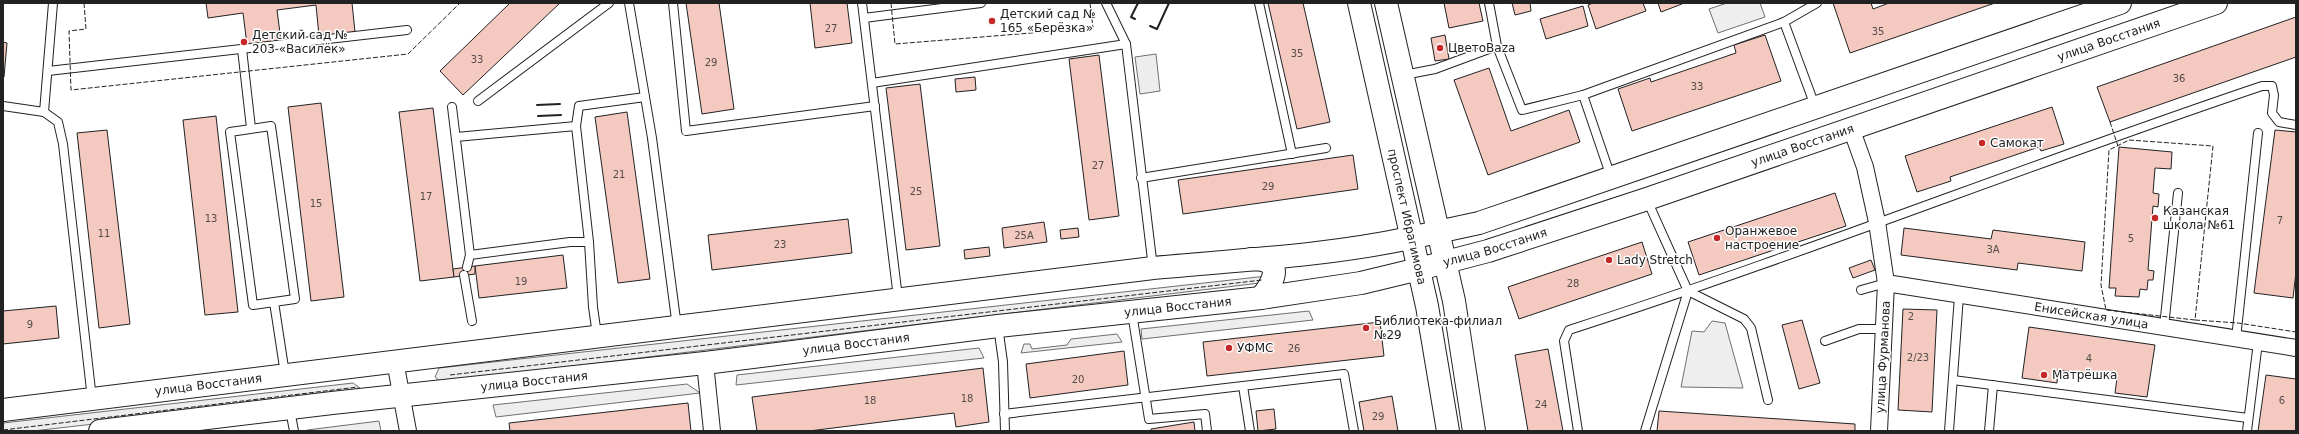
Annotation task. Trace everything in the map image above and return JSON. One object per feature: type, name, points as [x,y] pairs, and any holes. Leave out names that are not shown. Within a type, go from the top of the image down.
[{"type":"main road","name":"проспект Ибрагимова","points":[[1359,3],[1410,238],[1419,269],[1448,431]]},
{"type":"main road","points":[[1386,3],[1454,301],[1474,431]]},
{"type":"main road","name":"улица Восстания","points":[[3,410],[395,361],[598,338],[1153,268],[1377,246],[1479,223],[1816,109],[2084,12],[2120,3]]},
{"type":"main road","name":"улица Восстания","points":[[100,431],[290,410],[332,403],[401,397],[705,364],[998,326],[1261,298],[1361,283],[1488,251],[1646,199],[2216,3]]},
{"type":"main road","points":[[1251,259],[1264,259],[1269,262],[1274,273],[1274,281],[1261,298]]},
{"type":"street","name":"улица Фурманова","points":[[1851,128],[1865,167],[1878,222],[1886,282],[1879,431]]},
{"type":"street","name":"Енисейская улица","points":[[1886,282],[1959,296],[2296,348]]},
{"type":"street","points":[[395,361],[408,431]]},
{"type":"street","points":[[705,364],[712,431]]},
{"type":"lane","points":[[44,112],[54,3]]},
{"type":"lane","points":[[478,101],[609,3]]},
{"type":"lane","points":[[629,3],[645,97],[677,328]]},
{"type":"lane","points":[[673,3],[686,132],[875,106]]},
{"type":"lane","points":[[862,3],[899,300]]},
{"type":"lane","points":[[864,18],[981,3]]},
{"type":"lane","points":[[1106,3],[1126,44],[1153,268]]},
{"type":"lane","points":[[1258,3],[1292,154]]},
{"type":"lane","points":[[1489,3],[1497,46],[1522,110],[1584,95],[1784,22],[1818,3]]},
{"type":"lane","points":[[1784,22],[1816,109]]},
{"type":"lane","points":[[48,71],[407,30]]},
{"type":"lane","points":[[872,83],[1126,44]]},
{"type":"lane","points":[[1403,76],[1435,69],[1497,46]]},
{"type":"lane","points":[[242,49],[251,128]]},
{"type":"lane","points":[[1578,431],[1564,341],[1569,330],[1688,291],[2114,136],[2262,86],[2272,86],[2274,95],[2272,113],[2279,122],[2296,125]]},
{"type":"lane","points":[[1584,95],[1612,178]]},
{"type":"lane","points":[[598,338],[593,307],[589,242],[576,126],[579,106],[645,97]]},
{"type":"lane","points":[[3,106],[44,112],[58,122],[64,144],[92,400]]},
{"type":"lane","points":[[452,107],[470,255],[467,267]]},
{"type":"lane","points":[[271,126],[295,299],[274,302],[253,305],[230,132],[271,126]]},
{"type":"lane","points":[[456,137],[576,126]]},
{"type":"lane","points":[[2236,338],[2258,133]]},
{"type":"lane","points":[[1141,178],[1326,148]]},
{"type":"lane","points":[[2164,327],[2178,193]]},
{"type":"lane","points":[[1646,199],[1688,291],[1744,319],[1751,328],[1768,400]]},
{"type":"lane","points":[[470,255],[570,242],[589,242]]},
{"type":"lane","points":[[464,275],[472,322]]},
{"type":"lane","points":[[1861,290],[1886,282]]},
{"type":"lane","points":[[1645,431],[1688,291]]},
{"type":"lane","points":[[1950,431],[1959,296]]},
{"type":"lane","points":[[274,302],[285,375]]},
{"type":"lane","points":[[1132,312],[1149,419],[1205,414],[1207,431]]},
{"type":"lane","points":[[998,326],[1003,362],[1005,431]]},
{"type":"lane","points":[[1825,341],[1860,329],[1884,328]]},
{"type":"lane","points":[[2247,431],[2258,342]]},
{"type":"lane","points":[[1004,414],[1344,374],[1354,431]]},
{"type":"lane","points":[[1953,380],[2248,418]]},
{"type":"lane","points":[[1989,431],[1993,385]]},
{"type":"lane","points":[[1243,386],[1250,431]]},
{"type":"lane","points":[[290,410],[294,431]]},
{"type":"shaded area","points":[[1727,3],[1760,3],[1765,17],[1718,33],[1709,9]]},
{"type":"shaded area","points":[[1156,54],[1160,91],[1140,94],[1135,57]]},
{"type":"shaded area","points":[[1267,276],[1268,282],[441,382],[435,377],[439,368]]},
{"type":"shaded area","points":[[1309,311],[1313,320],[1142,339],[1141,329]]},
{"type":"shaded area","points":[[1712,321],[1725,323],[1743,388],[1681,387],[1692,331],[1704,332]]},
{"type":"shaded area","points":[[1117,334],[1122,342],[1021,353],[1024,344],[1030,344],[1032,349],[1067,345],[1071,339]]},
{"type":"shaded area","points":[[979,348],[984,358],[736,385],[737,375]]},
{"type":"shaded area","points":[[353,383],[360,388],[355,394],[33,431],[3,431],[3,423]]},
{"type":"shaded area","points":[[687,384],[700,393],[496,417],[493,405]]},
{"type":"shaded area","points":[[379,421],[381,431],[307,431],[307,430]]},
{"type":"building","points":[[206,3],[352,3],[355,32],[319,36],[316,5],[277,10],[281,41],[247,45],[243,13],[208,18]]},
{"type":"building","points":[[510,3],[560,3],[463,95],[440,71]]},
{"type":"building","points":[[686,3],[719,3],[734,109],[702,114]]},
{"type":"building","points":[[810,3],[847,3],[852,43],[815,48]]},
{"type":"building","points":[[1268,3],[1303,3],[1330,122],[1297,129]]},
{"type":"building","points":[[1444,3],[1479,3],[1483,21],[1449,28]]},
{"type":"building","points":[[1512,3],[1530,3],[1531,11],[1515,15]]},
{"type":"building","points":[[1593,3],[1643,3],[1646,11],[1596,29],[1588,5]]},
{"type":"building","points":[[1658,3],[1681,3],[1682,4],[1661,12]]},
{"type":"building","points":[[1833,3],[1871,3],[1873,9],[1889,3],[1995,3],[1850,53]]},
{"type":"building","points":[[1583,6],[1588,26],[1546,39],[1540,19]]},
{"type":"building","points":[[2296,17],[2296,57],[2110,122],[2097,87]]},
{"type":"building","name":"ЦветоBaza","points":[[1445,35],[1449,59],[1435,61],[1431,38]]},
{"type":"building","points":[[1765,35],[1781,81],[1632,131],[1618,89],[1650,78],[1651,82],[1736,53],[1734,45]]},
{"type":"building","points":[[3,42],[7,43],[4,77],[3,77]]},
{"type":"building","points":[[1099,55],[1119,216],[1089,220],[1069,59]]},
{"type":"building","points":[[1489,68],[1511,131],[1569,110],[1580,142],[1488,175],[1454,80]]},
{"type":"building","points":[[975,77],[976,90],[956,92],[955,79]]},
{"type":"building","points":[[920,84],[940,246],[906,250],[886,88]]},
{"type":"building","points":[[321,103],[344,297],[311,301],[288,107]]},
{"type":"building","points":[[2052,107],[2064,144],[2041,151],[2039,147],[1950,177],[1951,181],[1917,192],[1905,156]]},
{"type":"building","points":[[433,108],[454,277],[420,281],[399,112]]},
{"type":"building","points":[[627,112],[650,279],[618,283],[595,117]]},
{"type":"building","points":[[216,116],[238,312],[205,315],[183,120]]},
{"type":"building","points":[[107,130],[130,324],[99,328],[77,133]]},
{"type":"building","points":[[2275,130],[2296,132],[2296,272],[2293,298],[2254,293]]},
{"type":"building","points":[[2119,147],[2172,152],[2171,169],[2155,168],[2153,193],[2159,194],[2158,207],[2153,206],[2148,270],[2154,271],[2153,280],[2148,280],[2147,290],[2140,289],[2139,297],[2115,296],[2116,288],[2109,288]]},
{"type":"building","points":[[1353,155],[1358,189],[1183,214],[1178,180]]},
{"type":"building","points":[[1835,193],[1846,226],[1699,275],[1688,242]]},
{"type":"building","points":[[848,219],[852,253],[712,270],[708,235]]},
{"type":"building","points":[[1044,222],[1047,242],[1004,248],[1002,228]]},
{"type":"building","points":[[1078,228],[1079,237],[1061,239],[1060,230]]},
{"type":"building","points":[[1904,228],[1991,239],[1993,230],[2085,242],[2082,271],[2018,263],[2017,270],[1901,255]]},
{"type":"building","points":[[1642,242],[1652,274],[1519,319],[1508,287]]},
{"type":"building","points":[[989,247],[990,256],[965,259],[964,250]]},
{"type":"building","points":[[563,255],[567,288],[479,298],[475,266]]},
{"type":"building","points":[[1871,260],[1875,270],[1853,278],[1849,268]]},
{"type":"building","points":[[475,266],[475,274],[454,277],[453,269]]},
{"type":"building","points":[[56,306],[59,338],[3,344],[3,311]]},
{"type":"building","points":[[1903,309],[1937,310],[1932,412],[1898,410]]},
{"type":"building","points":[[1802,320],[1820,383],[1799,389],[1782,325]]},
{"type":"building","points":[[1380,322],[1384,356],[1207,376],[1203,342]]},
{"type":"building","points":[[2029,327],[2155,345],[2147,397],[2115,393],[2117,378],[2058,370],[2057,383],[2022,378]]},
{"type":"building","points":[[1548,349],[1563,431],[1528,431],[1515,355]]},
{"type":"building","points":[[1124,351],[1128,385],[1030,398],[1026,364]]},
{"type":"building","points":[[983,368],[989,422],[956,427],[954,413],[809,431],[757,431],[752,397]]},
{"type":"building","points":[[2266,375],[2296,379],[2296,431],[2258,431]]},
{"type":"building","points":[[1392,396],[1398,431],[1364,431],[1359,402]]},
{"type":"building","points":[[688,403],[691,431],[510,431],[509,423]]},
{"type":"building","points":[[1274,409],[1276,429],[1258,431],[1256,411]]},
{"type":"building","points":[[1659,411],[1855,424],[1855,431],[1657,431]]},
{"type":"building","points":[[1194,422],[1195,431],[1151,431],[1151,429]]},
{"type":"fence","points":[[84,3],[86,29],[69,31],[71,90],[408,54],[460,3]]},
{"type":"fence","points":[[891,3],[895,44],[1093,28],[1090,3]]},
{"type":"fence","points":[[2110,122],[2118,146]]},
{"type":"fence","points":[[2129,140],[2213,146],[2195,320],[2106,310],[2101,285],[2109,150],[2129,140]]},
{"type":"fence","points":[[450,375],[1262,280]]},
{"type":"fence","points":[[2195,320],[2238,323],[2296,332]]},
{"type":"fence","points":[[3,430],[358,387]]},
{"type":"wall","points":[[1135,19],[1131,17],[1138,3]]},
{"type":"wall","points":[[1150,26],[1157,29],[1169,3]]},
{"type":"wall","points":[[537,105],[560,104]]},
{"type":"wall","points":[[538,116],[561,115]]},
{"type":"place","name":"Детский сад № 165 «Берёзка»","points":[[992,21]]},
{"type":"place","name":"Детский сад № 203 «Василёк»","points":[[244,42]]},
{"type":"place","name":"ЦветоBaza","points":[[1440,48]]},
{"type":"place","name":"Самокат","points":[[1982,143]]},
{"type":"place","name":"Казанская школа №61","points":[[2155,218]]},
{"type":"place","name":"Оранжевое настроение","points":[[1717,238]]},
{"type":"place","name":"Lady Stretch","points":[[1609,260]]},
{"type":"place","name":"Библиотека-филиал №29","points":[[1366,328]]},
{"type":"place","name":"УФМС","points":[[1229,348]]},
{"type":"place","name":"Матрёшка","points":[[2044,375]]}]
